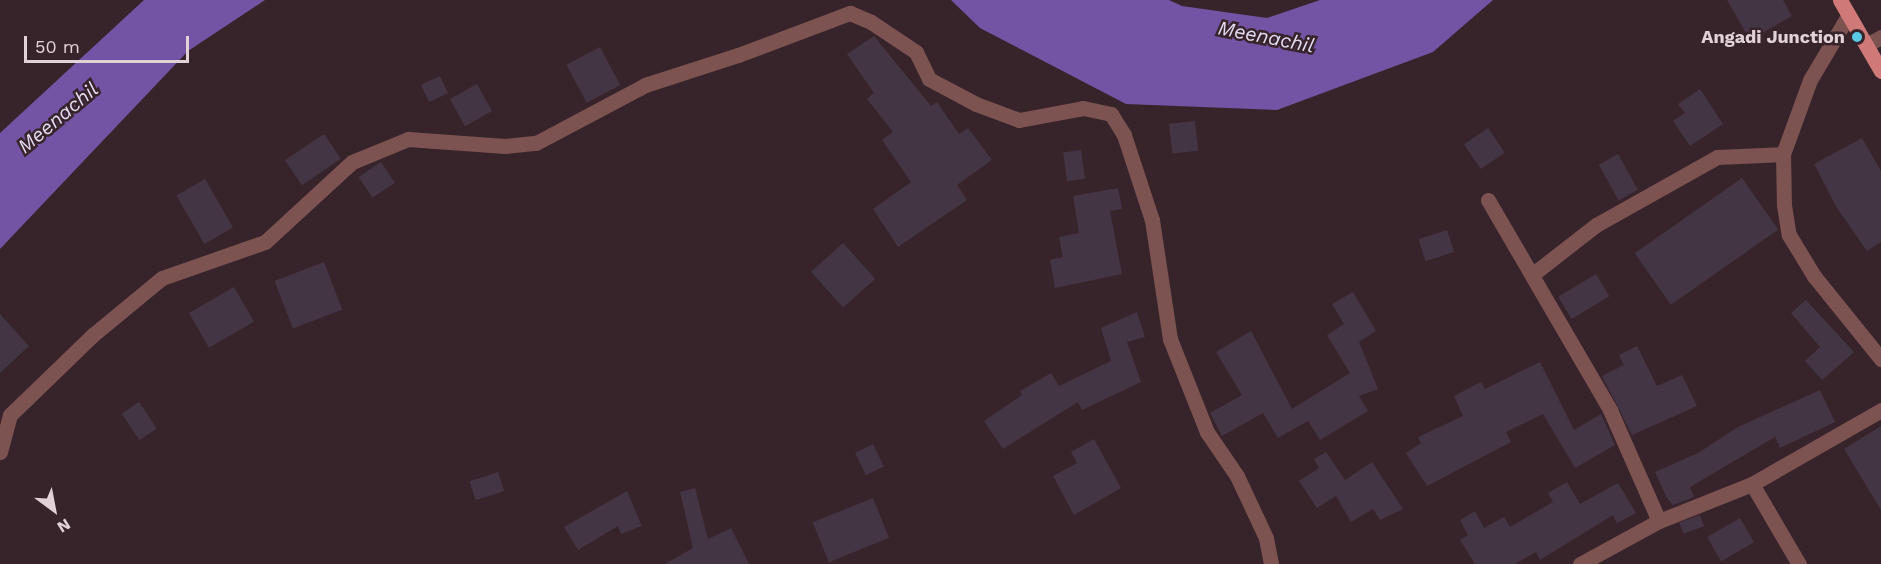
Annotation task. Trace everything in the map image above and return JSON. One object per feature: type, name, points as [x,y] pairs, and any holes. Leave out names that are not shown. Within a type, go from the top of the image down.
[{"type":"main road","points":[[1840,0],[1881,70]]},
{"type":"street","points":[[0,452],[10,415],[94,334],[162,278],[265,242],[352,162],[408,139],[505,146],[536,143],[645,85],[749,51],[849,13],[871,22],[916,52],[929,79],[976,104],[1019,120],[1083,108],[1111,114],[1124,135],[1152,220],[1170,339],[1207,432],[1237,476],[1266,538],[1271,564]]},
{"type":"street","points":[[1848,16],[1810,80],[1783,154],[1784,205],[1789,235],[1814,276],[1881,359]]},
{"type":"street","points":[[1866,45],[1881,37]]},
{"type":"street","points":[[1533,274],[1596,225],[1717,157],[1783,154]]},
{"type":"street","points":[[1488,200],[1610,410],[1659,521]]},
{"type":"street","points":[[1580,564],[1659,521],[1752,484],[1881,410]]},
{"type":"street","points":[[1752,484],[1799,564]]},
{"type":"water","name":"Meenachil","points":[[144,0],[265,0],[188,51],[0,249],[0,133]]},
{"type":"water","name":"Meenachil","points":[[951,0],[1169,0],[1182,6],[1267,18],[1320,0],[1493,0],[1433,52],[1277,110],[1126,104],[980,28]]},
{"type":"building","points":[[1727,0],[1783,0],[1792,16],[1750,40]]},
{"type":"building","points":[[874,36],[931,106],[937,102],[959,134],[968,128],[992,160],[957,185],[967,200],[898,247],[873,209],[911,182],[882,140],[893,132],[867,99],[874,93],[847,54]]},
{"type":"building","points":[[600,47],[620,85],[587,103],[566,65]]},
{"type":"building","points":[[440,76],[448,93],[429,102],[421,85]]},
{"type":"building","points":[[477,84],[492,111],[465,126],[450,99]]},
{"type":"building","points":[[1700,89],[1723,124],[1690,146],[1673,121],[1685,113],[1678,104]]},
{"type":"building","points":[[1195,121],[1198,151],[1172,154],[1169,124]]},
{"type":"building","points":[[1488,128],[1505,153],[1481,169],[1464,144]]},
{"type":"building","points":[[324,134],[341,159],[302,185],[285,160]]},
{"type":"building","points":[[1862,138],[1881,171],[1881,242],[1867,251],[1837,208],[1814,164]]},
{"type":"building","points":[[1081,150],[1085,179],[1067,181],[1063,153]]},
{"type":"building","points":[[1618,154],[1638,190],[1619,201],[1599,165]]},
{"type":"building","points":[[381,162],[395,183],[373,198],[359,177]]},
{"type":"building","points":[[1742,178],[1778,230],[1671,305],[1635,253]]},
{"type":"building","points":[[205,179],[233,227],[204,244],[176,196]]},
{"type":"building","points":[[1118,188],[1122,209],[1110,211],[1122,274],[1055,288],[1050,260],[1063,257],[1059,237],[1079,233],[1073,196]]},
{"type":"building","points":[[1447,230],[1454,252],[1426,261],[1418,239]]},
{"type":"building","points":[[843,243],[875,279],[843,307],[811,272]]},
{"type":"building","points":[[324,262],[342,310],[293,329],[275,281]]},
{"type":"building","points":[[1596,274],[1609,296],[1572,319],[1558,297]]},
{"type":"building","points":[[234,287],[254,322],[209,348],[189,313]]},
{"type":"building","points":[[1353,292],[1376,331],[1359,342],[1378,389],[1359,396],[1368,411],[1320,440],[1308,421],[1278,438],[1263,413],[1222,436],[1210,413],[1242,395],[1216,352],[1251,331],[1292,409],[1350,373],[1327,335],[1344,324],[1332,304]]},
{"type":"building","points":[[1806,300],[1854,352],[1822,380],[1805,361],[1820,347],[1791,313]]},
{"type":"building","points":[[1137,312],[1145,337],[1127,342],[1141,382],[1082,410],[1078,402],[1003,449],[984,421],[1022,395],[1020,391],[1051,373],[1059,386],[1111,361],[1101,328]]},
{"type":"building","points":[[0,314],[29,346],[0,373]]},
{"type":"building","points":[[1637,346],[1657,386],[1682,375],[1697,406],[1632,435],[1602,376],[1624,365],[1619,355]]},
{"type":"building","points":[[1540,362],[1574,430],[1601,414],[1615,445],[1575,468],[1543,414],[1506,432],[1511,442],[1427,486],[1406,453],[1421,443],[1418,437],[1463,416],[1454,396],[1481,382],[1485,389]]},
{"type":"building","points":[[1820,390],[1835,422],[1780,448],[1775,437],[1690,487],[1694,497],[1673,505],[1667,498],[1655,472],[1698,453],[1738,427]]},
{"type":"building","points":[[139,402],[157,429],[139,440],[122,414]]},
{"type":"building","points":[[1881,426],[1881,510],[1844,449]]},
{"type":"building","points":[[1094,439],[1121,488],[1074,515],[1053,476],[1077,463],[1071,452]]},
{"type":"building","points":[[873,444],[884,466],[866,475],[855,453]]},
{"type":"building","points":[[1326,452],[1345,480],[1372,462],[1403,509],[1380,520],[1373,509],[1351,522],[1336,496],[1317,508],[1299,481],[1319,468],[1314,459]]},
{"type":"building","points":[[498,472],[504,491],[476,500],[469,481]]},
{"type":"building","points":[[1567,482],[1580,504],[1618,483],[1636,513],[1617,523],[1613,515],[1540,560],[1536,552],[1515,564],[1475,564],[1460,540],[1468,535],[1460,520],[1475,511],[1484,528],[1504,517],[1510,527],[1553,502],[1548,493]]},
{"type":"building","points":[[695,488],[708,539],[731,528],[749,564],[665,564],[693,548],[680,492]]},
{"type":"building","points":[[627,491],[642,526],[621,534],[618,526],[578,550],[564,527]]},
{"type":"building","points":[[873,498],[889,538],[829,562],[813,522]]},
{"type":"building","points":[[1700,515],[1704,526],[1683,534],[1679,523]]},
{"type":"building","points":[[1740,518],[1754,542],[1721,561],[1707,537]]},
{"type":"place","name":"Angadi Junction","points":[[1857,37]]}]
